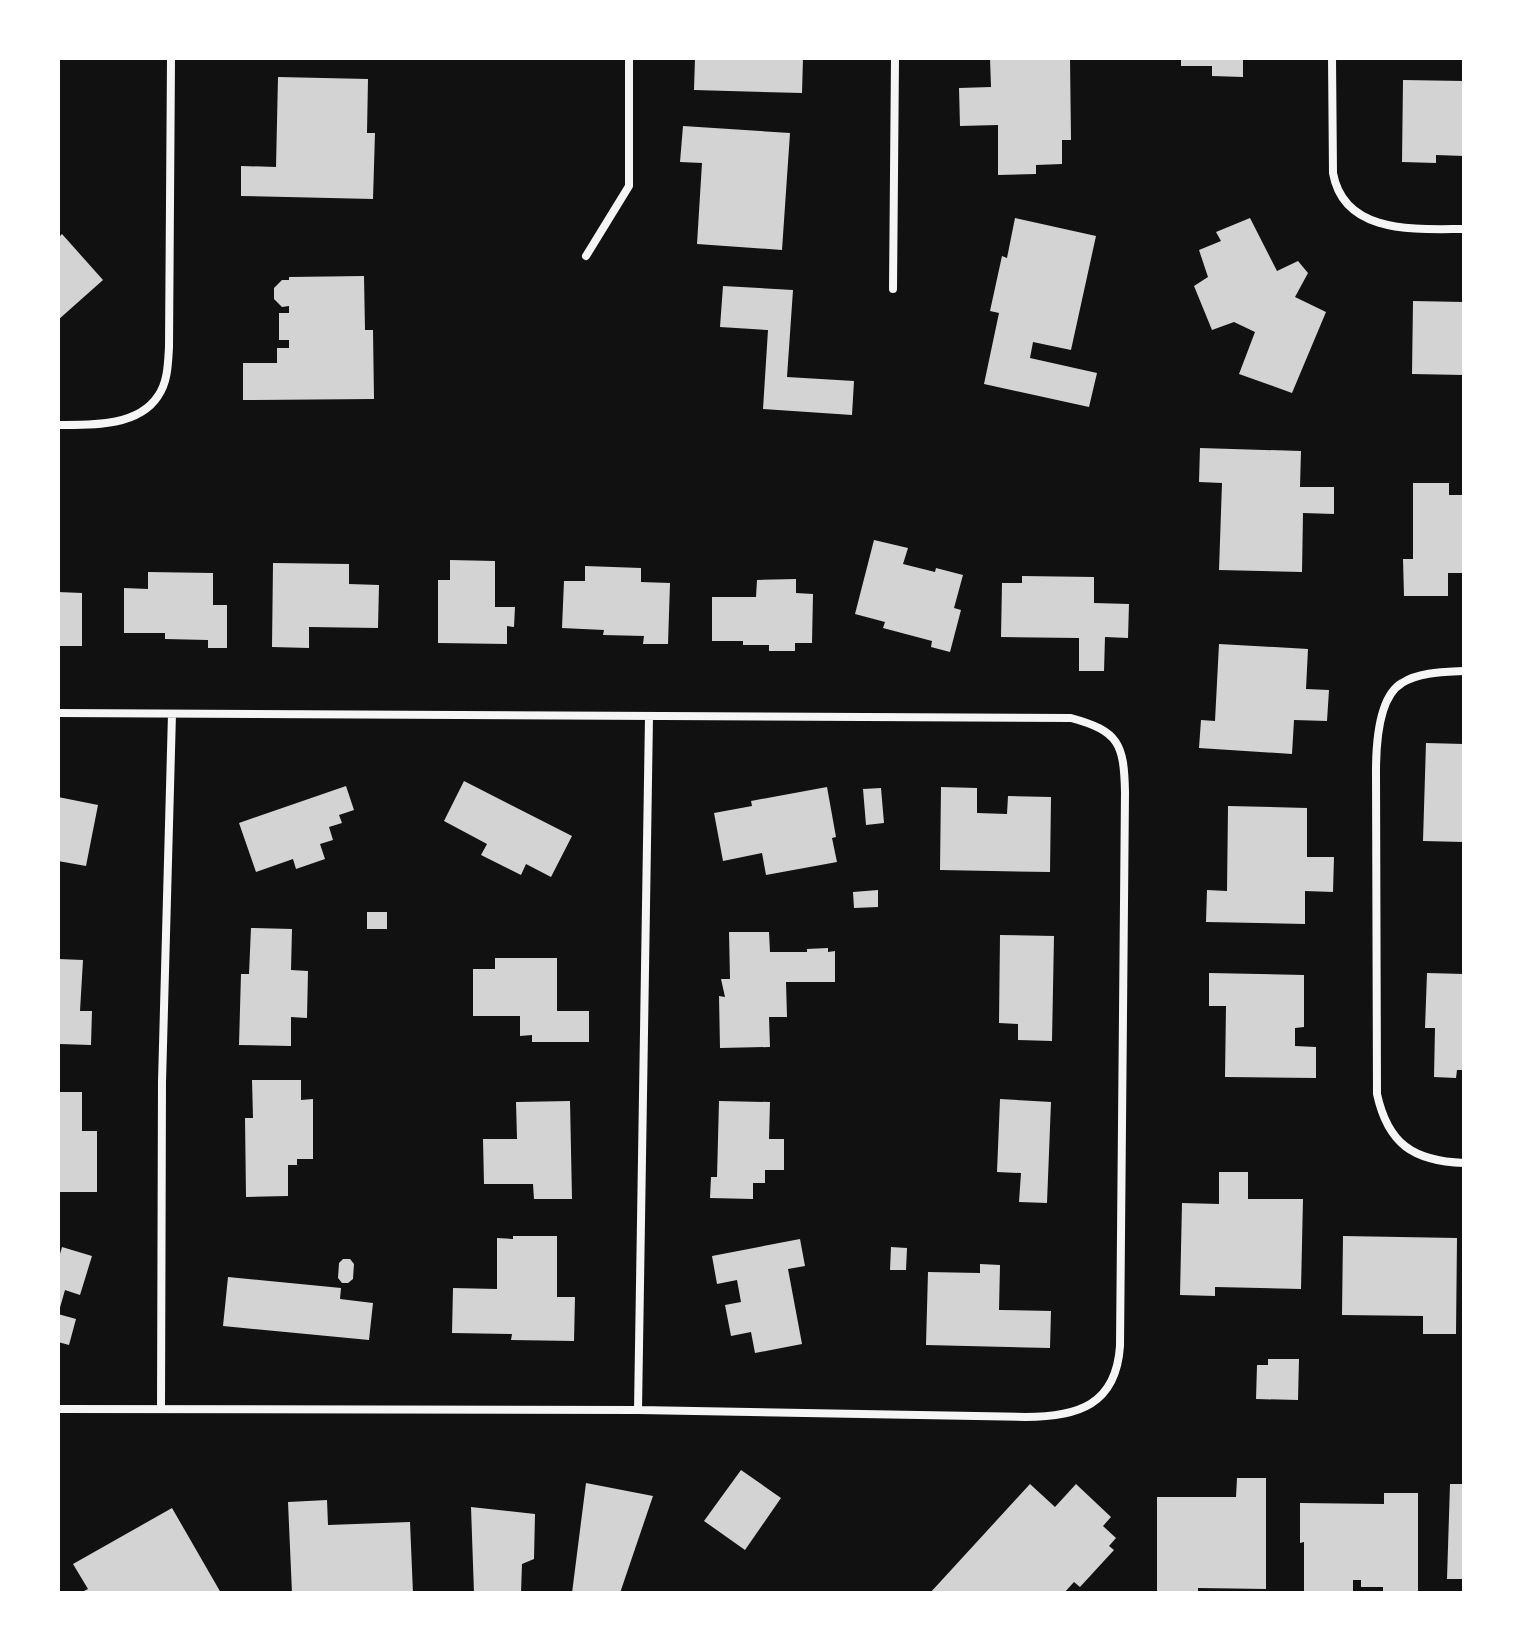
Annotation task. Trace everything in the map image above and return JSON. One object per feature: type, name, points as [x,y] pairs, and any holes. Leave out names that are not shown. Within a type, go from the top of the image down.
[{"type":"street","points":[[58,425],[122,420],[147,408],[158,398],[167,371],[171,58]]},
{"type":"street","points":[[586,256],[629,186],[629,58]]},
{"type":"street","points":[[893,289],[895,58]]},
{"type":"street","points":[[1332,58],[1334,178],[1353,209],[1374,222],[1390,226],[1464,229]]},
{"type":"street","points":[[1464,671],[1413,677],[1398,685],[1385,707],[1378,731],[1376,772],[1377,1094],[1387,1128],[1397,1140],[1425,1158],[1464,1163]]},
{"type":"street","points":[[58,713],[1071,718],[1106,730],[1116,739],[1125,769],[1120,1346],[1115,1376],[1096,1402],[1067,1414],[1048,1417],[638,1410],[58,1409]]},
{"type":"street","points":[[161,1409],[162,1082],[172,714]]},
{"type":"street","points":[[638,1410],[649,717]]},
{"type":"building","points":[[695,58],[803,58],[802,93],[694,90]]},
{"type":"building","points":[[990,58],[1070,58],[1071,140],[1062,140],[1062,164],[1036,165],[1036,174],[998,175],[998,125],[960,126],[959,88],[991,87]]},
{"type":"building","points":[[1181,58],[1243,58],[1243,77],[1212,76],[1212,66],[1181,66]]},
{"type":"building","points":[[278,77],[368,79],[367,133],[375,133],[373,199],[241,196],[241,166],[276,167]]},
{"type":"building","points":[[1403,80],[1464,81],[1464,156],[1436,155],[1436,163],[1402,162]]},
{"type":"building","points":[[683,126],[790,133],[782,250],[697,244],[702,163],[680,162]]},
{"type":"building","points":[[1015,218],[1096,236],[1071,350],[1033,342],[1030,358],[1097,373],[1089,407],[984,384],[999,313],[990,311],[1002,256],[1007,258]]},
{"type":"building","points":[[1250,218],[1277,271],[1298,261],[1308,273],[1295,297],[1326,312],[1292,393],[1239,374],[1255,332],[1234,322],[1212,330],[1194,286],[1208,277],[1199,250],[1221,241],[1216,232]]},
{"type":"building","points":[[62,234],[103,280],[58,320],[58,238]]},
{"type":"building","points":[[364,276],[365,330],[373,330],[374,399],[243,400],[243,363],[277,363],[277,348],[289,348],[289,340],[279,340],[279,313],[289,313],[289,306],[282,307],[274,299],[274,288],[282,280],[289,280],[289,277]]},
{"type":"building","points":[[723,286],[793,290],[787,377],[854,381],[852,415],[763,409],[768,330],[720,327]]},
{"type":"building","points":[[1413,301],[1464,302],[1464,375],[1412,374]]},
{"type":"building","points":[[1200,448],[1301,451],[1300,487],[1334,487],[1334,514],[1303,513],[1302,572],[1219,570],[1222,483],[1199,482]]},
{"type":"building","points":[[1413,483],[1449,483],[1449,495],[1464,495],[1464,573],[1448,573],[1448,596],[1404,596],[1403,559],[1413,559]]},
{"type":"building","points":[[874,540],[908,548],[903,564],[963,575],[954,608],[961,610],[950,652],[931,647],[932,641],[883,628],[885,622],[855,614]]},
{"type":"building","points":[[450,560],[495,561],[495,607],[515,607],[514,627],[507,626],[507,644],[438,643],[438,580],[450,580]]},
{"type":"building","points":[[273,563],[349,564],[349,584],[379,585],[378,628],[309,627],[309,648],[272,647]]},
{"type":"building","points":[[585,566],[641,568],[641,582],[670,583],[668,644],[643,644],[644,636],[603,635],[604,630],[562,628],[564,581],[585,581]]},
{"type":"building","points":[[148,572],[213,573],[213,605],[227,605],[227,648],[208,648],[208,640],[165,639],[165,633],[124,633],[124,588],[148,589]]},
{"type":"building","points":[[1022,576],[1094,577],[1094,603],[1129,604],[1128,638],[1105,637],[1104,671],[1079,671],[1079,638],[1001,637],[1002,583],[1022,583]]},
{"type":"building","points":[[796,579],[796,593],[813,594],[812,643],[795,643],[795,651],[769,651],[769,645],[712,641],[712,597],[756,597],[757,580]]},
{"type":"building","points":[[58,592],[82,593],[82,646],[58,646]]},
{"type":"building","points":[[1219,644],[1308,649],[1306,689],[1329,690],[1327,721],[1294,720],[1292,754],[1199,748],[1201,720],[1215,721]]},
{"type":"building","points":[[1426,743],[1464,744],[1464,842],[1423,841]]},
{"type":"building","points":[[464,781],[572,836],[551,877],[526,864],[521,875],[481,855],[487,844],[444,821]]},
{"type":"building","points":[[346,786],[354,810],[339,815],[342,823],[329,827],[333,840],[320,844],[325,859],[296,869],[293,859],[256,872],[239,823]]},
{"type":"building","points":[[827,787],[837,862],[766,875],[762,853],[723,861],[714,813],[752,806],[751,801]]},
{"type":"building","points":[[941,787],[977,788],[977,813],[1007,814],[1008,796],[1051,797],[1050,872],[940,870]]},
{"type":"building","points":[[881,788],[884,823],[866,825],[863,789]]},
{"type":"building","points":[[58,797],[98,805],[86,866],[58,861]]},
{"type":"building","points":[[1228,806],[1307,808],[1307,857],[1334,857],[1333,892],[1305,891],[1305,924],[1206,922],[1207,890],[1227,891]]},
{"type":"building","points":[[878,890],[878,907],[854,908],[853,892]]},
{"type":"building","points":[[367,912],[387,912],[387,929],[367,929]]},
{"type":"building","points":[[251,928],[292,929],[291,970],[308,971],[307,1018],[291,1017],[291,1046],[239,1045],[241,974],[249,974]]},
{"type":"building","points":[[729,932],[769,932],[770,952],[807,952],[807,949],[828,948],[828,952],[835,951],[835,982],[786,982],[787,1017],[769,1017],[770,1047],[720,1048],[719,996],[725,997],[721,979],[730,979]]},
{"type":"building","points":[[1000,935],[1054,936],[1052,1041],[1018,1040],[1018,1024],[999,1023]]},
{"type":"building","points":[[495,958],[557,958],[557,1011],[589,1011],[589,1042],[532,1042],[532,1035],[520,1036],[520,1016],[473,1016],[473,969],[495,969]]},
{"type":"building","points":[[58,959],[83,960],[80,1011],[92,1011],[91,1045],[60,1044]]},
{"type":"building","points":[[1209,973],[1304,975],[1304,1027],[1295,1028],[1295,1046],[1316,1047],[1316,1078],[1225,1077],[1226,1006],[1209,1006]]},
{"type":"building","points":[[1427,973],[1464,974],[1464,1070],[1457,1070],[1456,1078],[1434,1077],[1435,1028],[1425,1028]]},
{"type":"building","points":[[252,1080],[301,1080],[301,1100],[313,1099],[313,1159],[297,1159],[297,1165],[288,1165],[288,1196],[246,1197],[245,1118],[253,1118]]},
{"type":"building","points":[[58,1092],[82,1092],[82,1131],[97,1131],[97,1192],[58,1192]]},
{"type":"building","points":[[1000,1099],[1051,1102],[1047,1203],[1019,1202],[1021,1173],[997,1172]]},
{"type":"building","points":[[570,1101],[572,1199],[534,1199],[533,1184],[484,1184],[483,1139],[517,1139],[516,1102]]},
{"type":"building","points":[[719,1101],[770,1102],[769,1139],[784,1139],[784,1170],[765,1170],[765,1183],[753,1183],[753,1199],[710,1198],[711,1177],[717,1177]]},
{"type":"building","points":[[1219,1172],[1248,1172],[1248,1199],[1303,1199],[1301,1289],[1215,1287],[1215,1296],[1180,1295],[1182,1203],[1219,1204]]},
{"type":"building","points":[[513,1236],[557,1236],[557,1297],[575,1297],[574,1341],[511,1340],[512,1334],[452,1333],[453,1288],[497,1289],[497,1238],[513,1239]]},
{"type":"building","points":[[1343,1236],[1457,1238],[1456,1334],[1423,1334],[1423,1316],[1342,1315]]},
{"type":"building","points":[[800,1239],[805,1266],[788,1269],[802,1344],[755,1353],[751,1332],[731,1336],[725,1305],[741,1302],[737,1280],[717,1284],[712,1256]]},
{"type":"building","points":[[62,1247],[92,1256],[80,1295],[65,1290],[59,1311],[58,1261]]},
{"type":"building","points":[[891,1247],[907,1248],[906,1270],[890,1270]]},
{"type":"building","points":[[350,1259],[354,1264],[353,1279],[348,1283],[342,1283],[338,1278],[339,1263]]},
{"type":"building","points":[[980,1264],[1000,1265],[999,1310],[1051,1311],[1050,1348],[926,1345],[928,1272],[980,1273]]},
{"type":"building","points":[[228,1277],[341,1288],[340,1299],[373,1303],[369,1340],[223,1326]]},
{"type":"building","points":[[58,1314],[76,1319],[69,1345],[58,1342]]},
{"type":"building","points":[[1268,1359],[1299,1359],[1298,1400],[1256,1399],[1257,1365],[1268,1365]]},
{"type":"building","points":[[741,1470],[781,1498],[745,1550],[704,1521]]},
{"type":"building","points":[[1237,1478],[1266,1478],[1266,1589],[1198,1588],[1198,1593],[1157,1593],[1157,1497],[1236,1497]]},
{"type":"building","points":[[586,1483],[653,1496],[620,1593],[572,1593]]},
{"type":"building","points":[[1030,1484],[1055,1507],[1076,1484],[1111,1517],[1103,1526],[1116,1538],[1109,1546],[1114,1550],[1080,1587],[1074,1582],[1064,1593],[930,1593]]},
{"type":"building","points":[[1450,1484],[1464,1484],[1464,1579],[1447,1579]]},
{"type":"building","points":[[1384,1493],[1418,1493],[1418,1593],[1383,1592],[1383,1587],[1361,1587],[1361,1580],[1353,1580],[1353,1593],[1304,1593],[1300,1503],[1384,1504]]},
{"type":"building","points":[[327,1500],[328,1525],[410,1522],[413,1593],[292,1593],[288,1502]]},
{"type":"building","points":[[471,1507],[535,1514],[534,1559],[522,1564],[521,1593],[474,1593]]},
{"type":"building","points":[[172,1508],[221,1593],[80,1593],[88,1589],[73,1564]]}]
